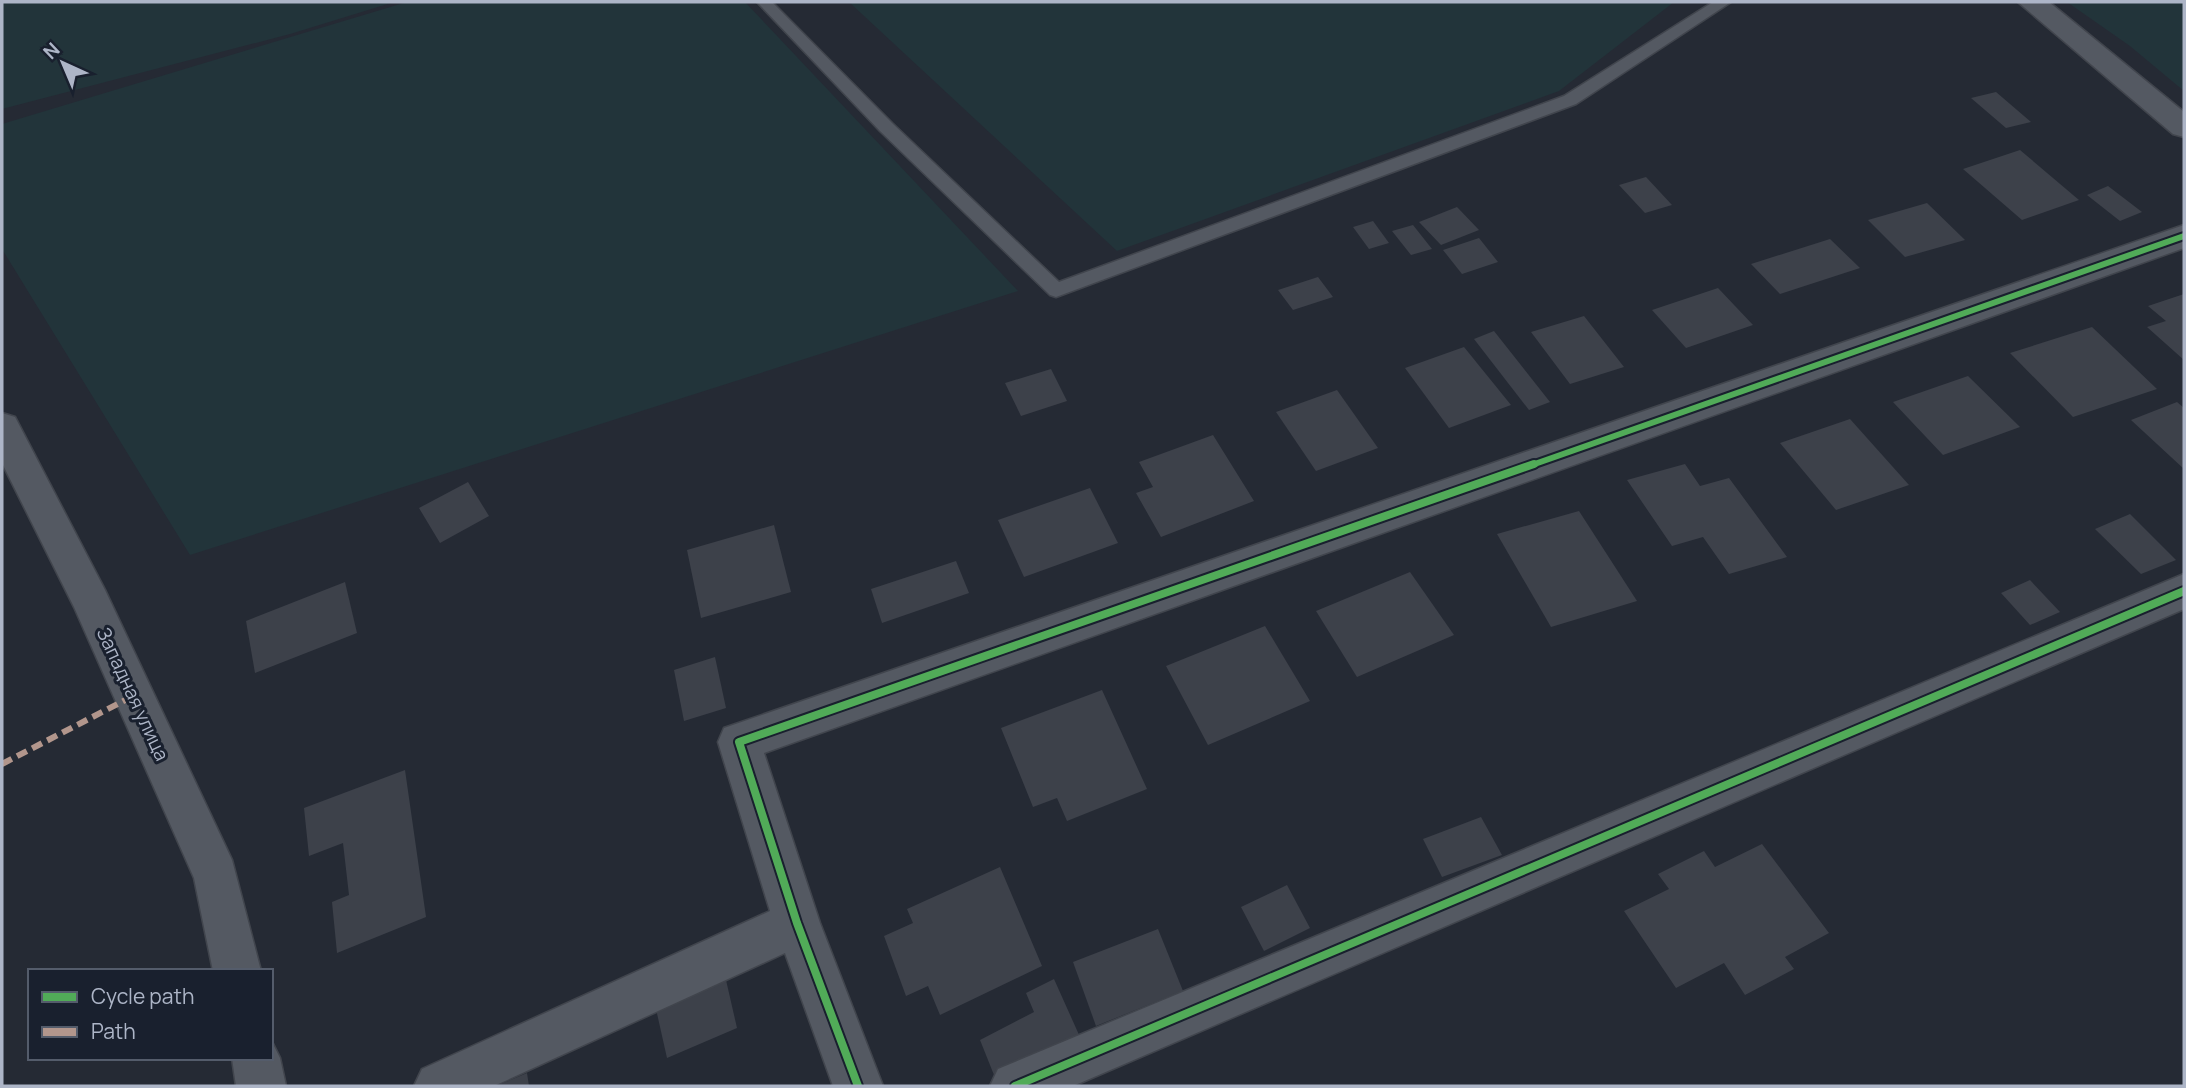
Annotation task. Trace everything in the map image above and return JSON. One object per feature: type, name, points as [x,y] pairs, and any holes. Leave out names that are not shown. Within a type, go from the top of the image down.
[{"type":"street","points":[[2032,2],[2184,127]]},
{"type":"street","points":[[858,1086],[797,923],[739,742],[2184,236]]},
{"type":"street","name":"Западная улица","points":[[2,427],[91,603],[216,876],[237,969]]},
{"type":"street","points":[[1014,1086],[2184,591]]},
{"type":"street","points":[[439,1086],[797,923]]},
{"type":"street","points":[[256,1060],[261,1086]]},
{"type":"lane","points":[[764,2],[886,127],[1056,290],[1570,100],[1723,2]]},
{"type":"shaded area","points":[[2,2],[394,2],[290,34],[2,109]]},
{"type":"shaded area","points":[[407,2],[745,2],[1018,291],[190,555],[2,249],[2,124]]},
{"type":"shaded area","points":[[849,2],[1674,2],[1559,91],[1117,251]]},
{"type":"shaded area","points":[[2067,2],[2184,2],[2184,91],[2130,46]]},
{"type":"building","points":[[1996,92],[2031,122],[2006,128],[1971,98]]},
{"type":"building","points":[[2020,150],[2079,200],[2022,220],[1963,169]]},
{"type":"building","points":[[1646,177],[1672,205],[1645,213],[1619,185]]},
{"type":"building","points":[[2108,186],[2142,212],[2120,221],[2087,195]]},
{"type":"building","points":[[1927,203],[1965,240],[1905,257],[1868,220]]},
{"type":"building","points":[[1457,207],[1479,230],[1441,245],[1419,222]]},
{"type":"building","points":[[1373,221],[1389,243],[1369,249],[1353,227]]},
{"type":"building","points":[[1413,225],[1432,249],[1411,255],[1392,231]]},
{"type":"building","points":[[1479,238],[1498,262],[1462,274],[1443,250]]},
{"type":"building","points":[[1830,239],[1860,268],[1780,294],[1751,264]]},
{"type":"building","points":[[1318,277],[1333,297],[1293,310],[1278,290]]},
{"type":"building","points":[[1718,288],[1753,325],[1686,348],[1652,310]]},
{"type":"building","points":[[2184,294],[2184,360],[2147,327],[2166,321],[2148,306]]},
{"type":"building","points":[[1584,316],[1624,367],[1570,384],[1531,332]]},
{"type":"building","points":[[2092,327],[2157,389],[2073,417],[2010,353]]},
{"type":"building","points":[[1494,331],[1550,402],[1529,410],[1474,339]]},
{"type":"building","points":[[1464,347],[1511,405],[1449,428],[1405,368]]},
{"type":"building","points":[[1051,369],[1067,401],[1021,416],[1005,383]]},
{"type":"building","points":[[1968,376],[2020,427],[1943,455],[1893,402]]},
{"type":"building","points":[[1337,390],[1378,448],[1316,471],[1276,412]]},
{"type":"building","points":[[2177,402],[2184,408],[2184,469],[2131,420]]},
{"type":"building","points":[[1850,419],[1909,485],[1836,510],[1780,443]]},
{"type":"building","points":[[1213,435],[1254,501],[1161,537],[1136,493],[1153,487],[1139,462]]},
{"type":"building","points":[[1685,464],[1700,486],[1729,478],[1787,557],[1729,574],[1703,537],[1672,546],[1627,480]]},
{"type":"building","points":[[468,482],[489,516],[440,543],[419,508]]},
{"type":"building","points":[[1090,488],[1118,543],[1024,577],[998,520]]},
{"type":"building","points":[[1579,511],[1637,601],[1551,627],[1497,534]]},
{"type":"building","points":[[2130,514],[2176,560],[2141,574],[2095,529]]},
{"type":"building","points":[[774,525],[791,592],[701,618],[687,550]]},
{"type":"building","points":[[956,561],[969,593],[882,623],[871,589]]},
{"type":"building","points":[[1410,572],[1454,635],[1357,677],[1316,611]]},
{"type":"building","points":[[2030,580],[2060,612],[2030,625],[2001,593]]},
{"type":"building","points":[[345,582],[357,633],[255,673],[246,621]]},
{"type":"building","points":[[1265,626],[1310,701],[1208,745],[1166,666]]},
{"type":"building","points":[[715,657],[726,708],[684,721],[674,670]]},
{"type":"building","points":[[1102,690],[1147,789],[1067,821],[1057,798],[1033,807],[1001,728]]},
{"type":"building","points":[[405,770],[426,917],[337,953],[332,902],[349,895],[343,843],[309,856],[304,808]]},
{"type":"building","points":[[1481,817],[1502,855],[1442,877],[1423,839]]},
{"type":"building","points":[[1762,844],[1829,933],[1785,957],[1794,969],[1745,995],[1724,963],[1676,988],[1624,911],[1669,889],[1658,874],[1704,851],[1715,867]]},
{"type":"building","points":[[1000,867],[1042,966],[940,1015],[928,986],[906,996],[884,936],[913,923],[907,909]]},
{"type":"building","points":[[1287,885],[1310,928],[1264,951],[1241,907]]},
{"type":"building","points":[[1158,929],[1183,991],[1096,1026],[1073,962]]},
{"type":"building","points":[[1054,979],[1080,1037],[996,1080],[980,1040],[1034,1012],[1026,993]]},
{"type":"building","points":[[726,980],[737,1028],[667,1058],[656,1009]]},
{"type":"building","points":[[527,1073],[529,1086],[496,1086]]},
{"type":"marked path","points":[[2,764],[133,696]]},
{"type":"cycle path","points":[[858,1086],[797,923],[739,742],[2184,236]]},
{"type":"cycle path","points":[[1015,1086],[2184,591]]}]
